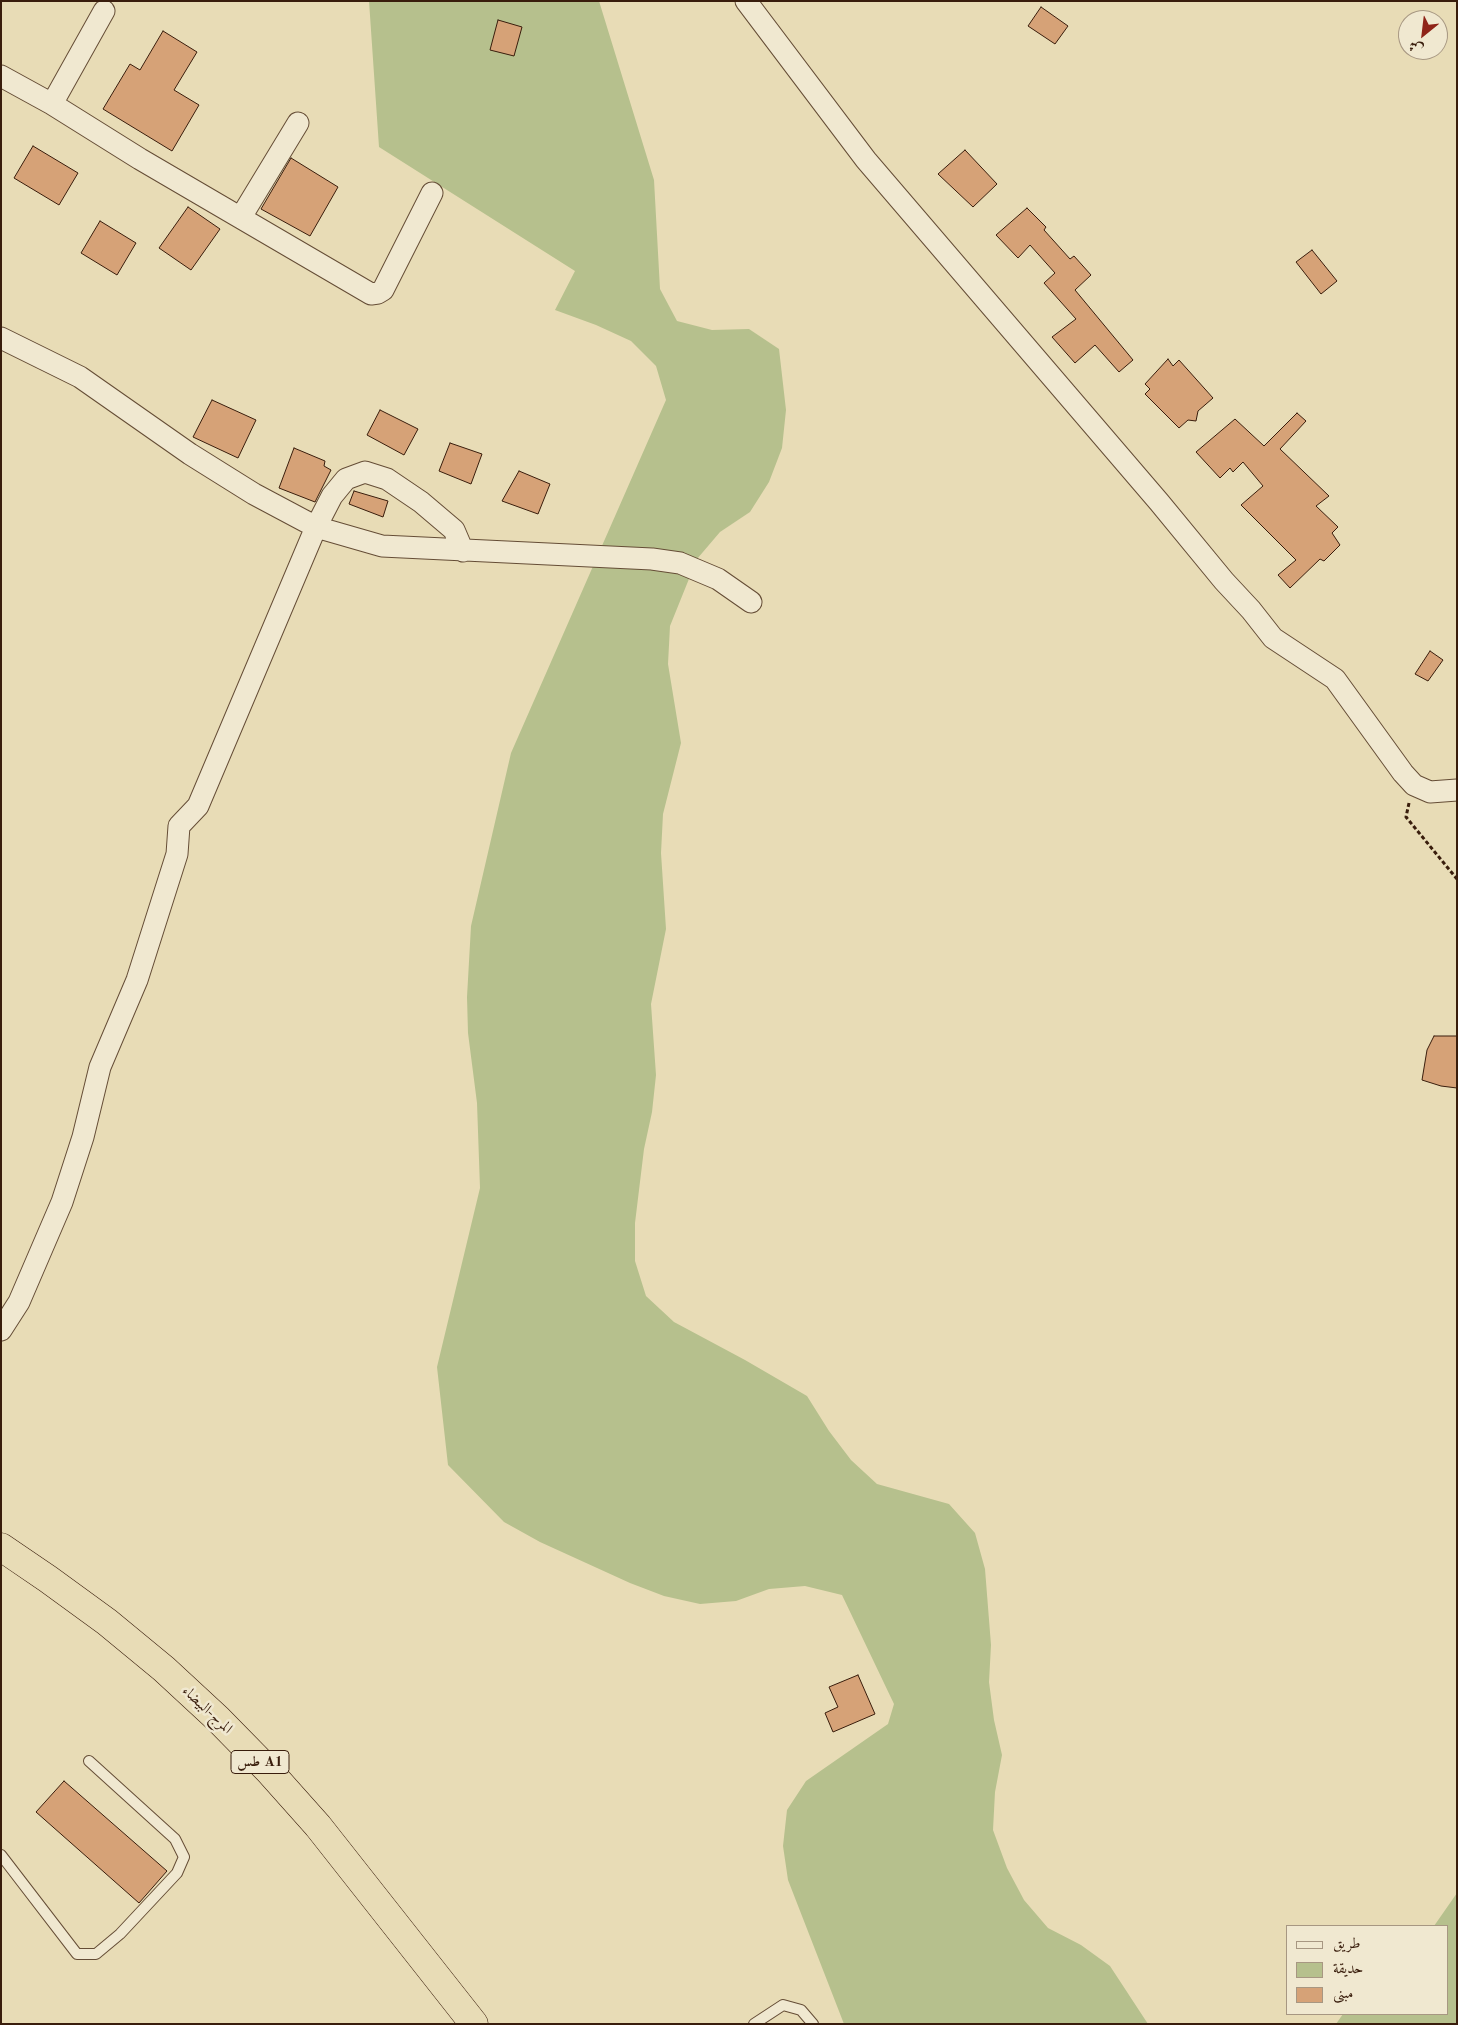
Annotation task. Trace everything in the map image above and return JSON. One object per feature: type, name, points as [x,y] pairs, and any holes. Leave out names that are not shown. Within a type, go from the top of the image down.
[{"type":"highway","name":"المرج-البيضاء","points":[[1,1547],[48,1578],[107,1622],[164,1669],[237,1738],[318,1826],[474,2024]]},
{"type":"street","points":[[746,1],[866,160],[1273,638],[1335,679],[1403,773],[1414,785],[1430,792],[1457,790]]},
{"type":"street","points":[[52,104],[104,11]]},
{"type":"street","points":[[1,76],[52,104],[140,159],[371,294],[378,294],[383,290],[432,193]]},
{"type":"street","points":[[241,217],[298,123]]},
{"type":"street","points":[[1,338],[80,377],[238,484],[316,527],[382,546],[680,562],[718,579],[751,602]]},
{"type":"street","points":[[1,1330],[19,1302],[62,1202],[83,1137],[100,1067],[137,980],[178,854],[178,826],[198,806],[316,527],[332,496],[346,479],[365,472],[387,479],[421,502],[454,530],[463,551]]},
{"type":"lane","points":[[1,1855],[77,1954],[96,1954],[120,1934],[177,1873],[184,1857],[175,1839],[88,1761]]},
{"type":"lane","points":[[754,2024],[783,2005],[801,2010],[812,2024]]},
{"type":"path","points":[[1414,785],[1406,817],[1457,879]]},
{"type":"green space","points":[[369,1],[599,1],[654,180],[660,289],[677,321],[712,330],[749,329],[779,349],[786,410],[782,448],[769,482],[750,512],[720,532],[697,559],[670,626],[668,664],[681,743],[663,814],[661,853],[666,929],[651,1004],[656,1075],[635,1223],[635,1261],[646,1296],[674,1322],[807,1396],[829,1431],[851,1460],[877,1484],[949,1504],[975,1533],[985,1569],[991,1645],[989,1682],[994,1720],[1002,1755],[995,1792],[993,1830],[1007,1868],[1024,1900],[1048,1928],[1081,1945],[1110,1966],[1148,2024],[844,2024],[788,1880],[783,1846],[787,1810],[806,1781],[888,1724],[894,1704],[842,1595],[805,1586],[769,1589],[736,1601],[700,1604],[664,1596],[630,1583],[540,1542],[504,1522],[448,1465],[437,1367],[480,1188],[477,1103],[468,1033],[467,997],[471,926],[511,753],[666,400],[656,366],[631,341],[596,325],[555,310],[575,271],[379,147]]},
{"type":"green space","points":[[1457,1893],[1457,2024],[1336,2024],[1342,2015],[1448,2015],[1448,1925],[1435,1925]]},
{"type":"building","points":[[1041,7],[1068,26],[1055,44],[1028,26]]},
{"type":"building","points":[[498,20],[522,27],[514,56],[490,50]]},
{"type":"building","points":[[163,31],[197,52],[174,90],[199,105],[172,151],[103,109],[130,64],[140,70]]},
{"type":"building","points":[[33,146],[78,173],[59,205],[14,178]]},
{"type":"building","points":[[965,150],[997,184],[973,207],[938,174]]},
{"type":"building","points":[[291,158],[338,187],[310,236],[261,209]]},
{"type":"building","points":[[188,207],[220,229],[191,270],[159,248]]},
{"type":"building","points":[[1027,208],[1046,227],[1044,230],[1070,259],[1074,256],[1091,275],[1075,290],[1133,360],[1119,372],[1095,345],[1075,363],[1052,337],[1076,319],[1044,283],[1055,273],[1030,245],[1018,258],[996,235]]},
{"type":"building","points":[[100,221],[136,243],[117,275],[81,253]]},
{"type":"building","points":[[1312,250],[1337,281],[1321,294],[1296,262]]},
{"type":"building","points":[[1168,359],[1173,366],[1179,360],[1213,398],[1198,411],[1196,421],[1188,420],[1179,428],[1145,394],[1150,389],[1145,384]]},
{"type":"building","points":[[212,400],[256,420],[238,458],[193,437]]},
{"type":"building","points":[[380,410],[418,429],[404,455],[367,435]]},
{"type":"building","points":[[1297,413],[1306,421],[1280,449],[1329,496],[1316,506],[1338,527],[1332,533],[1340,545],[1324,561],[1320,559],[1290,588],[1278,575],[1296,560],[1241,505],[1263,486],[1243,462],[1233,472],[1230,468],[1220,478],[1196,452],[1235,419],[1264,446]]},
{"type":"building","points":[[450,443],[482,454],[471,484],[439,471]]},
{"type":"building","points":[[294,448],[325,461],[324,466],[331,470],[315,502],[279,488]]},
{"type":"building","points":[[519,471],[550,484],[538,514],[502,501]]},
{"type":"building","points":[[354,491],[388,501],[383,517],[349,504]]},
{"type":"building","points":[[1430,651],[1443,660],[1428,681],[1415,674]]},
{"type":"building","points":[[1434,1036],[1457,1036],[1457,1088],[1441,1086],[1422,1080],[1427,1050]]},
{"type":"building","points":[[858,1675],[875,1714],[833,1732],[825,1713],[838,1707],[829,1687]]},
{"type":"building","points":[[64,1781],[167,1871],[139,1903],[36,1812]]}]
